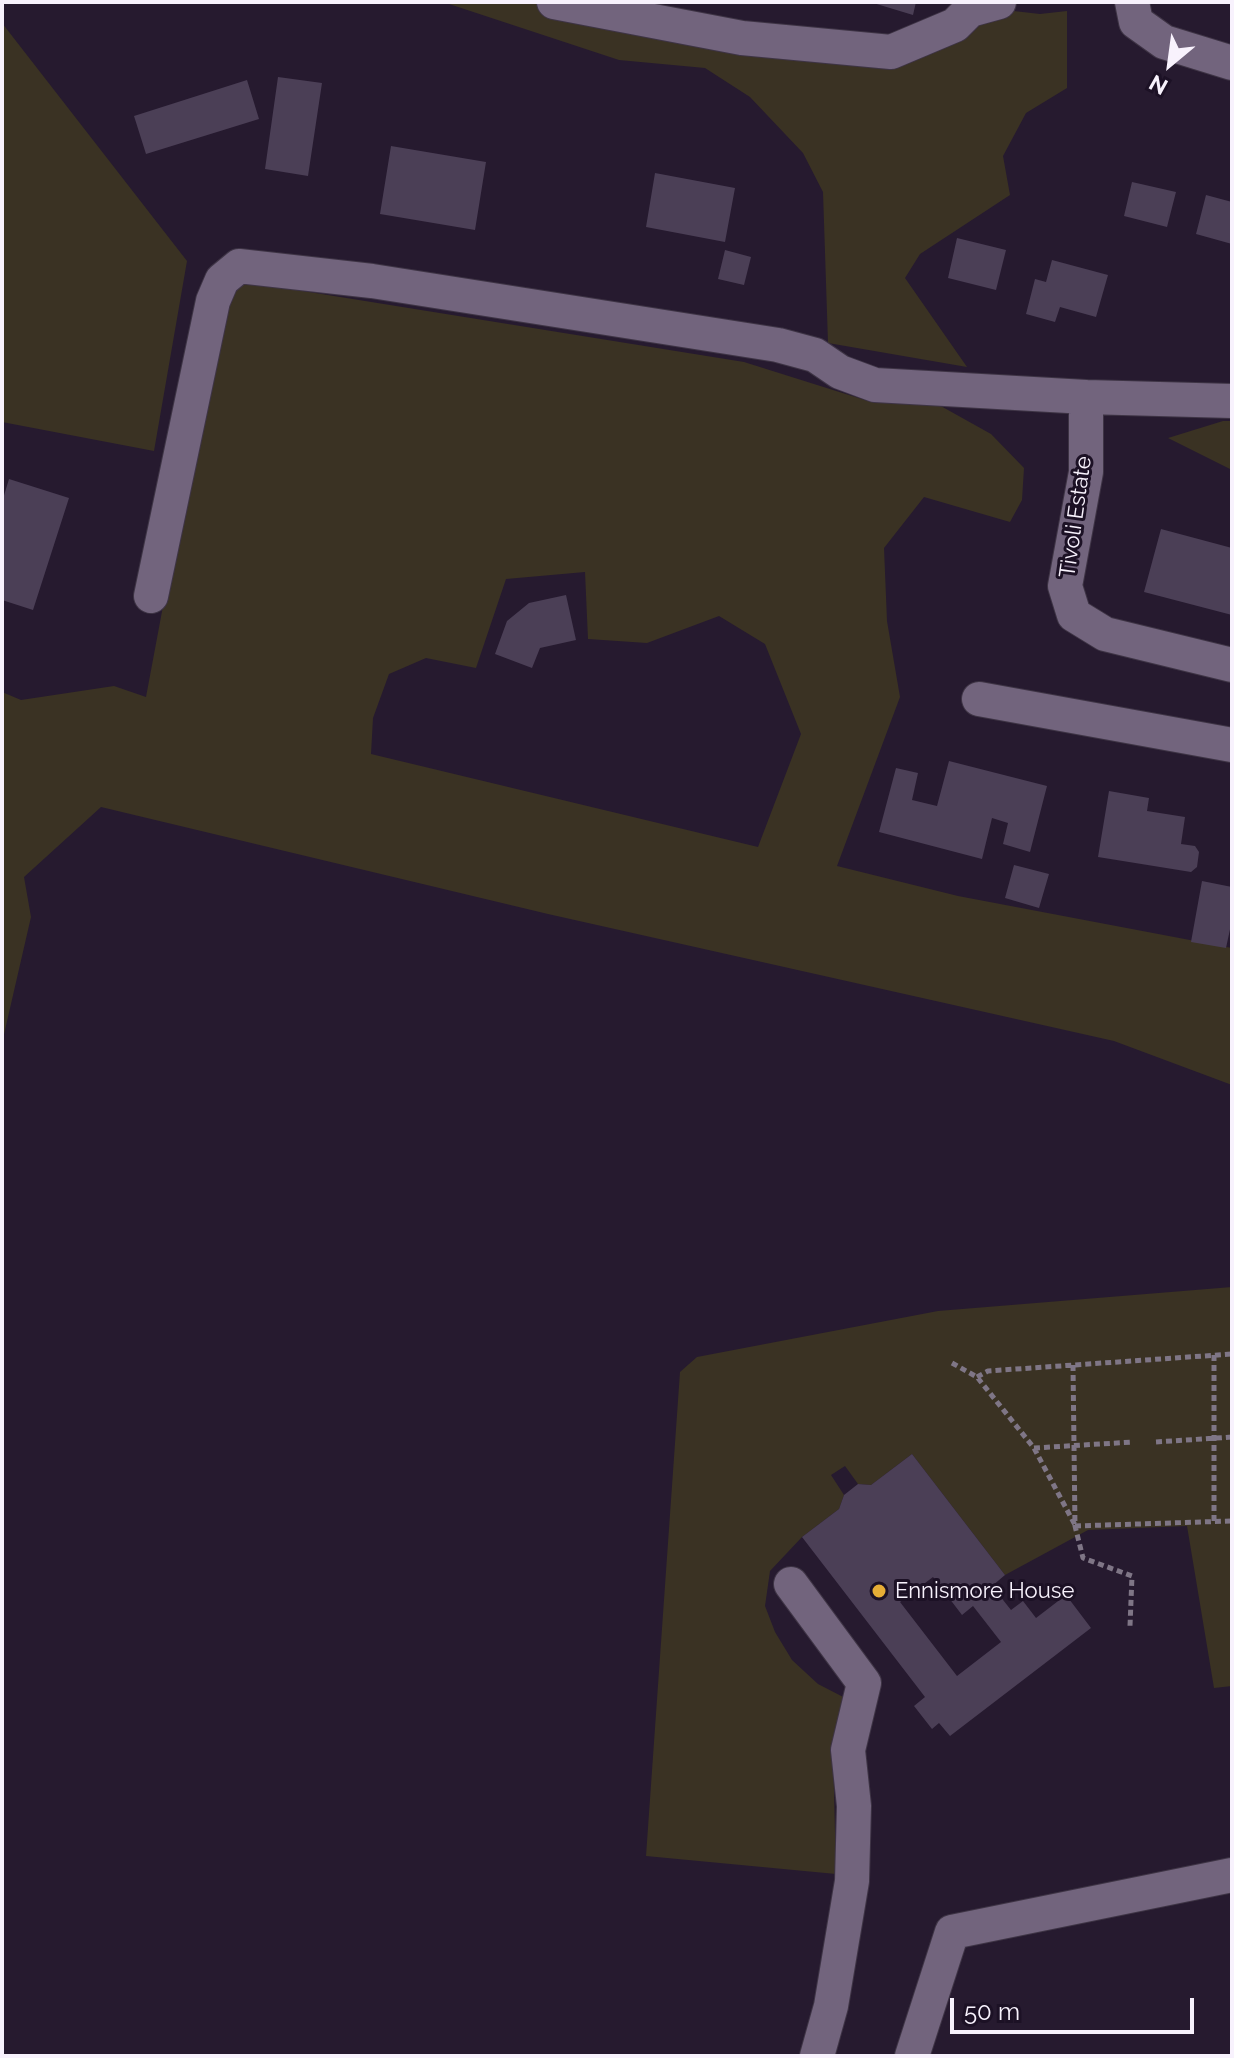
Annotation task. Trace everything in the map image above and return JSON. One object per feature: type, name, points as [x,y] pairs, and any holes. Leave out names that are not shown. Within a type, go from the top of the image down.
[{"type":"street","points":[[554,2],[742,38],[891,52],[955,25],[970,10],[999,2]]},
{"type":"street","points":[[1132,2],[1136,22],[1164,42],[1232,63]]},
{"type":"street","points":[[151,596],[213,301],[222,280],[239,266],[372,281],[778,345],[815,355],[840,372],[875,385],[1086,397],[1232,401]]},
{"type":"street","name":"Tivoli Estate","points":[[1086,397],[1086,472],[1065,586],[1074,615],[1105,634],[1232,665]]},
{"type":"street","points":[[979,699],[1232,745]]},
{"type":"street","points":[[791,1584],[864,1683],[848,1750],[854,1806],[852,1881],[831,2006],[817,2056]]},
{"type":"street","points":[[912,2056],[952,1932],[1232,1875]]},
{"type":"path","points":[[977,1377],[988,1371],[1232,1354]]},
{"type":"path","points":[[1214,1355],[1214,1522]]},
{"type":"path","points":[[952,1363],[977,1377],[1034,1448],[1075,1526]]},
{"type":"path","points":[[1073,1365],[1075,1526],[1083,1558],[1132,1576],[1130,1626]]},
{"type":"path","points":[[1156,1442],[1232,1437]]},
{"type":"path","points":[[1034,1448],[1133,1442]]},
{"type":"path","points":[[1075,1526],[1232,1521]]},
{"type":"shaded area","points":[[443,2],[646,2],[652,8],[871,62],[996,9],[1040,14],[1067,11],[1067,88],[1026,113],[1003,156],[1010,195],[920,254],[905,278],[967,367],[828,343],[823,192],[803,153],[750,97],[705,68],[619,60]]},
{"type":"shaded area","points":[[2,23],[187,261],[154,451],[2,422]]},
{"type":"shaded area","points":[[247,282],[744,362],[868,401],[939,405],[991,434],[1024,468],[1022,500],[1010,522],[924,497],[884,548],[887,621],[900,697],[837,866],[958,896],[1232,948],[1232,1085],[1114,1041],[548,914],[101,807],[24,877],[31,917],[2,1043],[2,692],[21,700],[114,686],[146,697],[218,312],[228,295]],"holes":[[[585,572],[588,639],[647,643],[719,616],[765,644],[801,734],[758,847],[371,754],[373,718],[389,674],[426,658],[476,668],[506,579]]]},
{"type":"shaded area","points":[[1232,421],[1232,470],[1168,438]]},
{"type":"shaded area","points":[[1232,1287],[1232,1686],[1214,1688],[1187,1526],[1088,1530],[1005,1575],[912,1454],[871,1485],[858,1484],[845,1466],[831,1475],[844,1495],[839,1509],[802,1537],[770,1571],[765,1606],[775,1632],[792,1660],[818,1684],[849,1700],[833,1750],[836,1874],[646,1856],[680,1372],[697,1357],[938,1311]]},
{"type":"building","points":[[870,2],[916,2],[913,15]]},
{"type":"building","points":[[278,77],[322,83],[308,176],[265,169]]},
{"type":"building","points":[[247,80],[259,119],[146,154],[134,116]]},
{"type":"building","points":[[391,146],[486,162],[475,230],[380,214]]},
{"type":"building","points":[[655,173],[735,188],[725,242],[646,227]]},
{"type":"building","points":[[1132,182],[1176,192],[1167,227],[1124,216]]},
{"type":"building","points":[[1206,195],[1232,202],[1232,244],[1196,234]]},
{"type":"building","points":[[957,238],[1006,250],[996,290],[948,278]]},
{"type":"building","points":[[725,250],[751,257],[744,285],[718,279]]},
{"type":"building","points":[[1052,260],[1108,275],[1096,317],[1060,307],[1055,322],[1026,314],[1035,279],[1046,282]]},
{"type":"building","points":[[9,479],[69,498],[33,610],[2,600],[2,502]]},
{"type":"building","points":[[1161,529],[1232,548],[1232,615],[1144,592]]},
{"type":"building","points":[[566,595],[576,640],[540,648],[532,668],[495,654],[507,621],[529,603]]},
{"type":"building","points":[[949,761],[1047,786],[1030,852],[1003,844],[1008,823],[992,818],[982,859],[879,832],[896,768],[918,773],[912,800],[937,806]]},
{"type":"building","points":[[1109,791],[1149,798],[1147,811],[1185,817],[1181,844],[1195,846],[1199,852],[1197,867],[1191,872],[1098,857]]},
{"type":"building","points":[[1014,865],[1049,874],[1039,908],[1005,898]]},
{"type":"building","points":[[1202,881],[1232,887],[1232,920],[1226,948],[1191,942]]},
{"type":"building","name":"Ennismore House","points":[[912,1454],[1005,1575],[992,1586],[1011,1610],[1023,1601],[1036,1618],[1066,1595],[1091,1628],[950,1736],[939,1723],[932,1729],[914,1706],[925,1697],[802,1537],[839,1509],[844,1495],[858,1484],[871,1485]],"holes":[[[933,1577],[962,1615],[973,1606],[1001,1642],[957,1676],[900,1602]]]},
{"type":"place","name":"Ennismore House","points":[[879,1591]]}]
